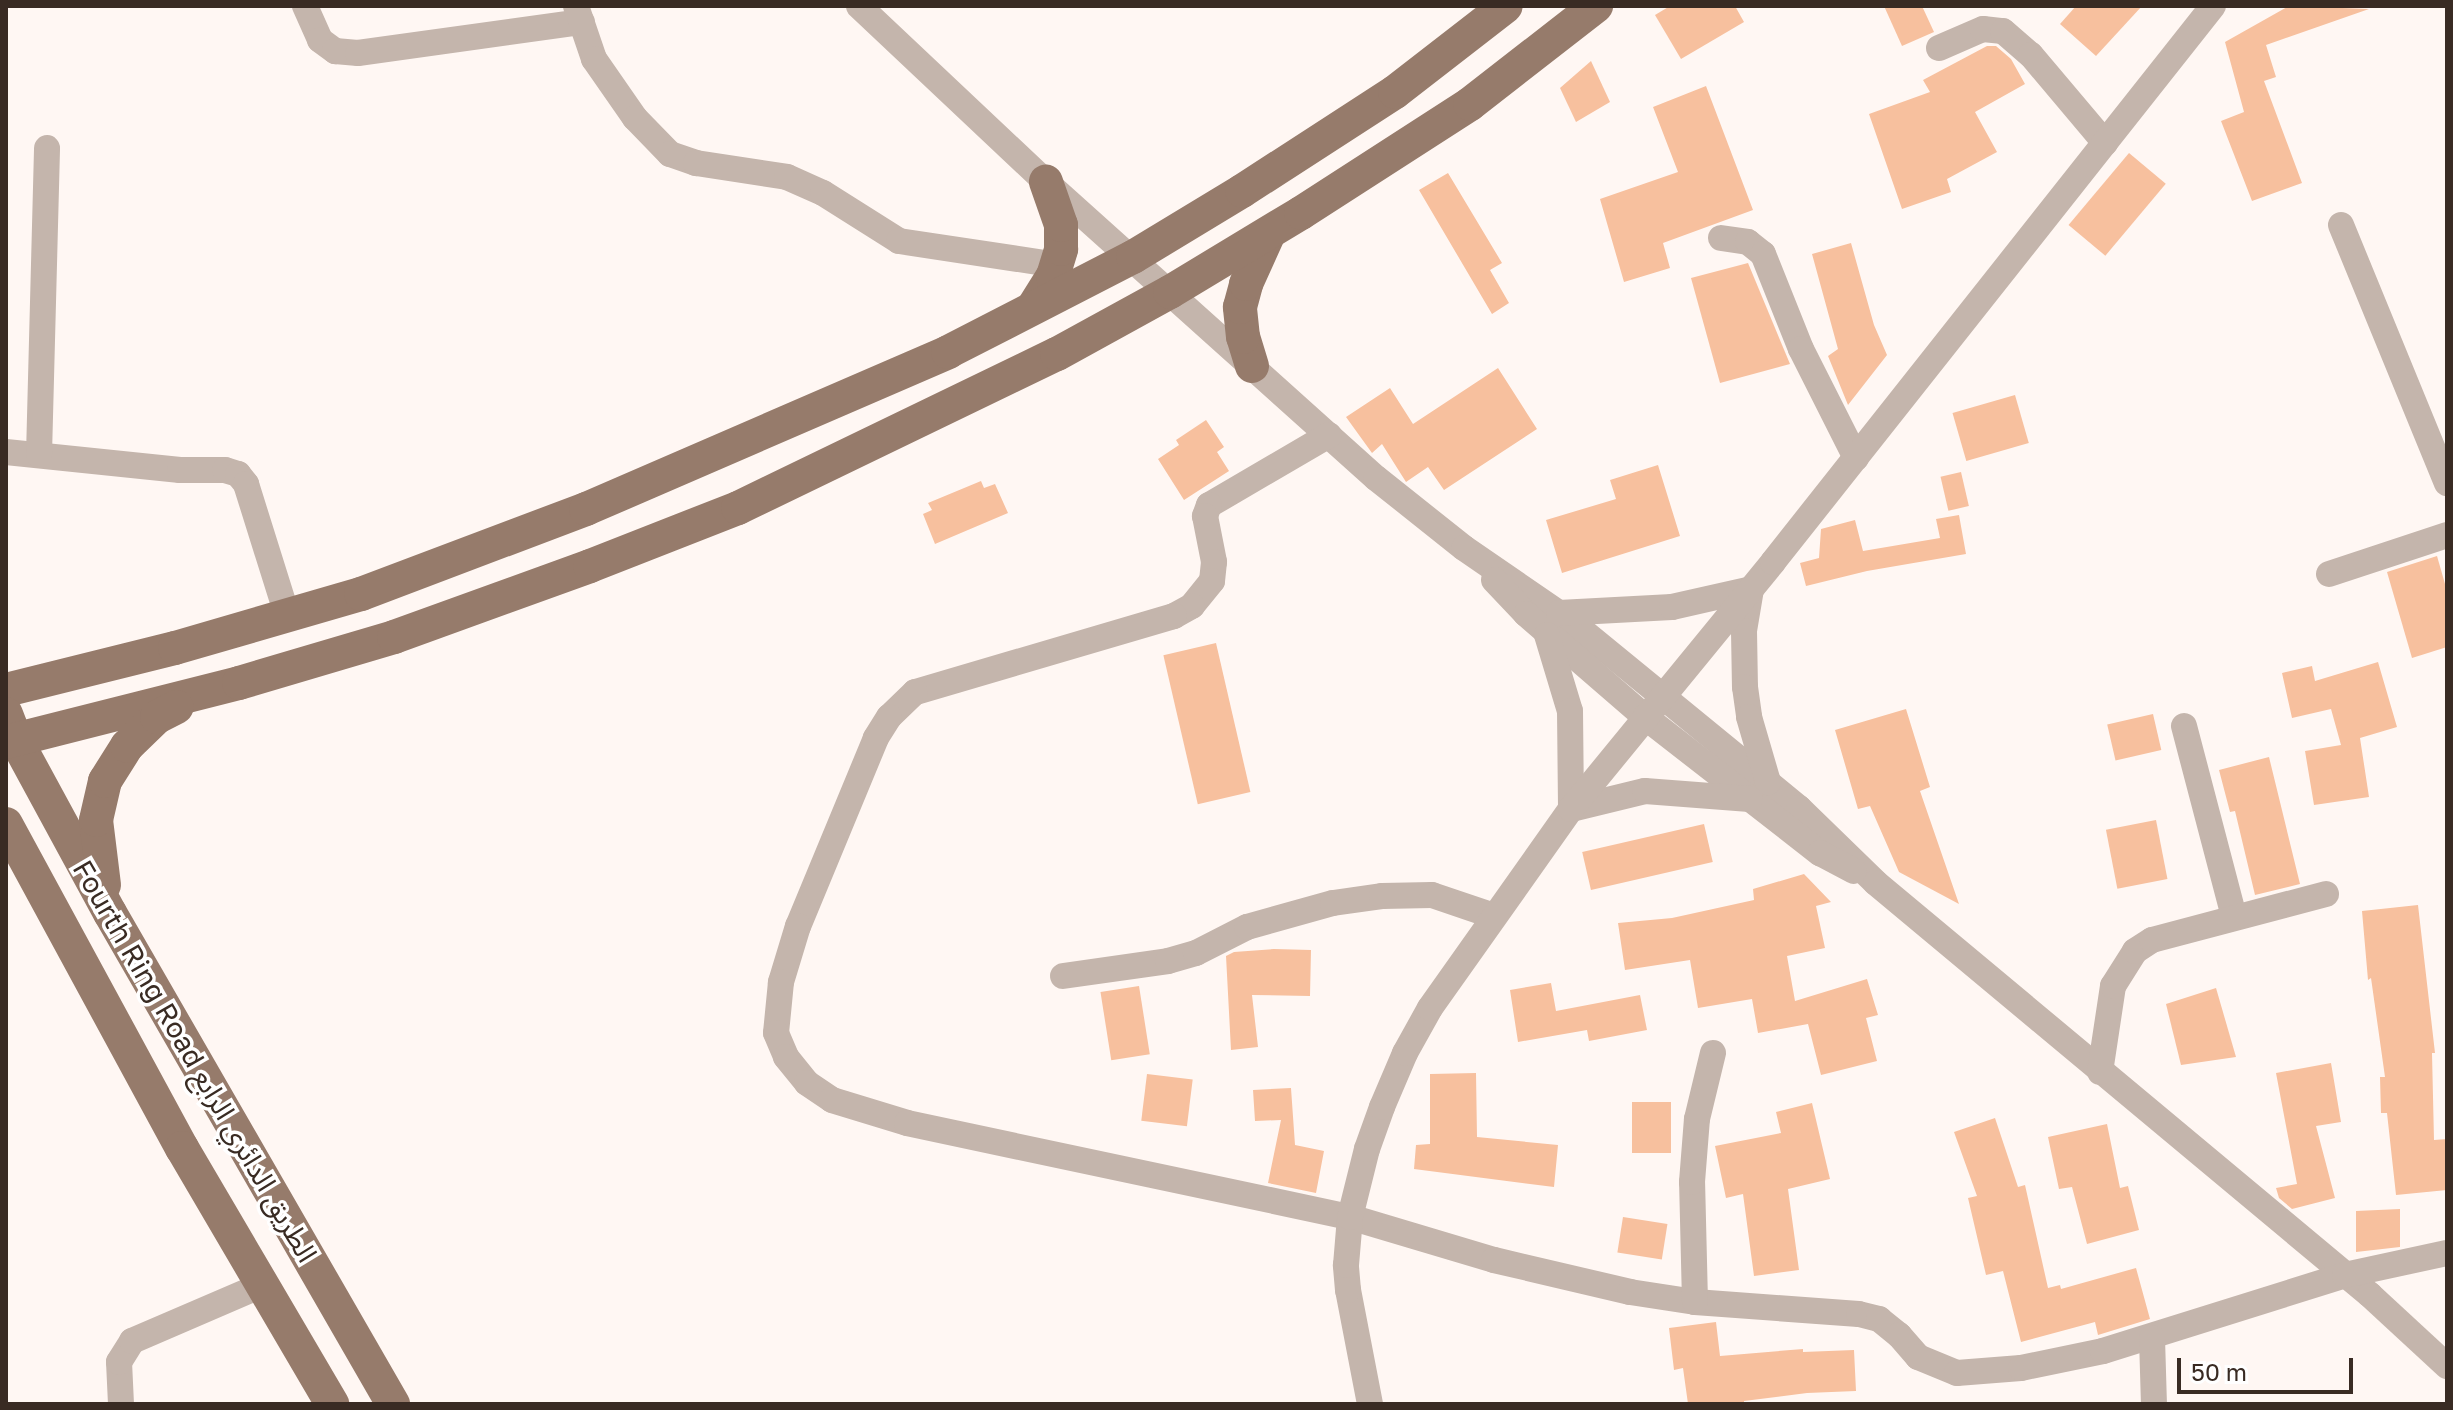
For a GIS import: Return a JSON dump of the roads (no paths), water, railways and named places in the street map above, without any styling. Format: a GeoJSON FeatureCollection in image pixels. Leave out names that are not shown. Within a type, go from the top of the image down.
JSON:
{"type":"FeatureCollection","features":[{"type":"Feature","properties":{"kind":"main road"},"geometry":{"type":"LineString","coordinates":[[6,690],[116,664],[361,594],[586,509],[948,352],[1133,257],[1395,92],[1506,6]]}},
{"type":"Feature","properties":{"kind":"main road"},"geometry":{"type":"LineString","coordinates":[[9,732],[239,683],[394,637],[738,508],[1057,354],[1170,292],[1269,233],[1470,104],[1596,6]]}},
{"type":"Feature","properties":{"kind":"main road"},"geometry":{"type":"LineString","coordinates":[[1034,306],[1058,265],[1061,225],[1046,182]]}},
{"type":"Feature","properties":{"kind":"main road"},"geometry":{"type":"LineString","coordinates":[[1252,366],[1243,337],[1240,307],[1246,284],[1269,233]]}},
{"type":"Feature","properties":{"kind":"main road"},"geometry":{"type":"LineString","coordinates":[[110,913],[98,861],[96,820],[105,781],[127,746],[157,717],[239,683]]}},
{"type":"Feature","properties":{"kind":"main road","name":"Fourth Ring Road الطريق الدائري الرابع"},"geometry":{"type":"LineString","coordinates":[[9,732],[393,1404]]}},
{"type":"Feature","properties":{"kind":"main road","name":"Fourth Ring Road الطريق الدائري الرابع"},"geometry":{"type":"LineString","coordinates":[[6,824],[49,909],[332,1404]]}},
{"type":"Feature","properties":{"kind":"main road"},"geometry":{"type":"LineString","coordinates":[[6,866],[49,909]]}},
{"type":"Feature","properties":{"kind":"street"},"geometry":{"type":"LineString","coordinates":[[305,6],[320,40],[335,51],[358,53],[579,14],[594,59],[612,87],[670,154],[696,163],[787,177],[823,193],[899,241],[1058,265]]}},
{"type":"Feature","properties":{"kind":"street"},"geometry":{"type":"LineString","coordinates":[[859,6],[1046,182],[1329,435],[1553,622],[1663,695],[1759,791]]}},
{"type":"Feature","properties":{"kind":"street"},"geometry":{"type":"LineString","coordinates":[[1370,1404],[1348,1290],[1346,1265],[1350,1217],[1367,1149],[1405,1053],[1430,1008],[1571,809],[1856,458],[2213,6]]}},
{"type":"Feature","properties":{"kind":"street"},"geometry":{"type":"LineString","coordinates":[[1939,48],[1983,29],[2003,31],[2031,55],[2105,143]]}},
{"type":"Feature","properties":{"kind":"street"},"geometry":{"type":"LineString","coordinates":[[39,455],[47,148]]}},
{"type":"Feature","properties":{"kind":"street"},"geometry":{"type":"LineString","coordinates":[[2341,225],[2447,483]]}},
{"type":"Feature","properties":{"kind":"street"},"geometry":{"type":"LineString","coordinates":[[1721,238],[1748,242],[1763,254],[1801,349],[1856,458]]}},
{"type":"Feature","properties":{"kind":"street"},"geometry":{"type":"LineString","coordinates":[[1329,435],[1209,505],[1205,516],[1214,562],[1212,581],[1205,595],[1192,606],[1174,616],[915,692],[902,702],[876,738],[798,926],[781,982],[776,1033],[793,1066],[807,1083],[832,1100],[907,1123],[1350,1217],[1494,1260],[1630,1292],[1695,1302],[1838,1312],[1879,1319],[1899,1335],[1918,1357],[1957,1373],[2021,1368],[2152,1338],[2345,1275],[2447,1253]]}},
{"type":"Feature","properties":{"kind":"street"},"geometry":{"type":"LineString","coordinates":[[6,452],[180,470],[225,470],[238,474],[246,484],[287,615]]}},
{"type":"Feature","properties":{"kind":"street"},"geometry":{"type":"LineString","coordinates":[[2329,574],[2447,535]]}},
{"type":"Feature","properties":{"kind":"street"},"geometry":{"type":"LineString","coordinates":[[1553,622],[1672,607],[1751,589]]}},
{"type":"Feature","properties":{"kind":"street"},"geometry":{"type":"LineString","coordinates":[[1751,589],[1744,631],[1745,687],[1759,791]]}},
{"type":"Feature","properties":{"kind":"street"},"geometry":{"type":"LineString","coordinates":[[1553,622],[1645,717],[1759,791],[1876,883],[2345,1275],[2447,1366]]}},
{"type":"Feature","properties":{"kind":"street"},"geometry":{"type":"LineString","coordinates":[[1553,622],[1570,711],[1571,809]]}},
{"type":"Feature","properties":{"kind":"street"},"geometry":{"type":"LineString","coordinates":[[2184,726],[2234,917]]}},
{"type":"Feature","properties":{"kind":"street"},"geometry":{"type":"LineString","coordinates":[[1571,809],[1645,791],[1759,791]]}},
{"type":"Feature","properties":{"kind":"street"},"geometry":{"type":"LineString","coordinates":[[2100,1072],[2113,986],[2135,951],[2152,940],[2326,894]]}},
{"type":"Feature","properties":{"kind":"street"},"geometry":{"type":"LineString","coordinates":[[1063,976],[1168,961],[1196,953],[1247,927],[1333,903],[1382,896],[1432,895],[1494,916]]}},
{"type":"Feature","properties":{"kind":"street"},"geometry":{"type":"LineString","coordinates":[[1695,1302],[1692,1182],[1697,1119],[1713,1053]]}},
{"type":"Feature","properties":{"kind":"street"},"geometry":{"type":"LineString","coordinates":[[121,1404],[119,1362],[126,1345],[262,1285]]}},
{"type":"Feature","properties":{"kind":"street"},"geometry":{"type":"LineString","coordinates":[[2152,1338],[2154,1404]]}}]}
